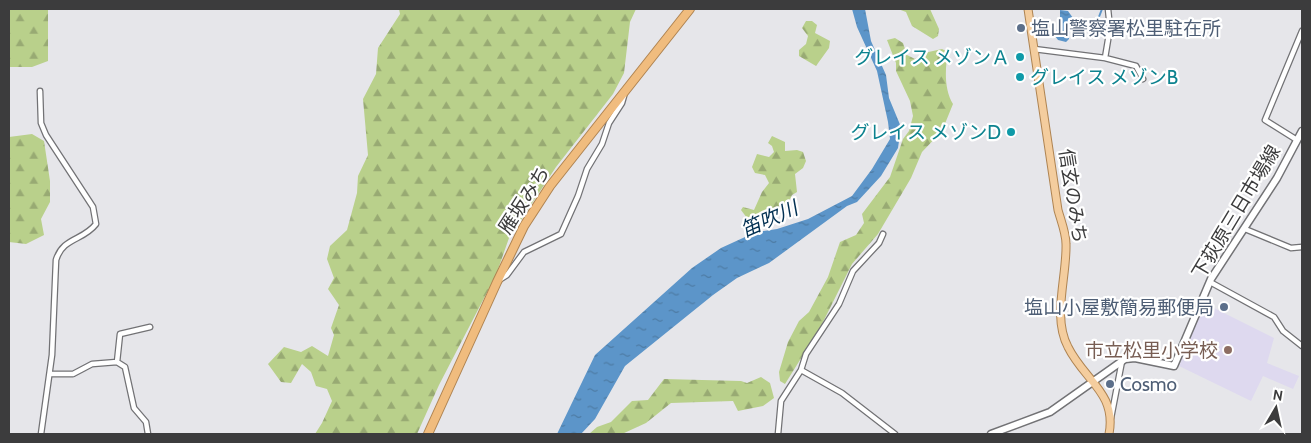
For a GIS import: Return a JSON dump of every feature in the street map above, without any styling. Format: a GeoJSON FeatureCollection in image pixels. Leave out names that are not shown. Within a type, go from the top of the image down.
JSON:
{"type":"FeatureCollection","features":[{"type":"Feature","properties":{"kind":"highway","name":"雁坂みち"},"geometry":{"type":"LineString","coordinates":[[428,434],[524,226],[550,186],[690,9]]}},
{"type":"Feature","properties":{"kind":"main road","name":"信玄のみち"},"geometry":{"type":"LineString","coordinates":[[1028,9],[1058,210],[1065,236],[1062,330],[1068,347],[1109,405],[1111,418],[1109,434]]}},
{"type":"Feature","properties":{"kind":"main road","name":"下荻原三日市場線"},"geometry":{"type":"LineString","coordinates":[[1122,361],[1134,358],[1174,366],[1210,282],[1245,229],[1301,135]]}},
{"type":"Feature","properties":{"kind":"main road"},"geometry":{"type":"LineString","coordinates":[[991,434],[1050,412],[1122,361]]}},
{"type":"Feature","properties":{"kind":"street"},"geometry":{"type":"LineString","coordinates":[[1105,58],[1110,28],[1108,9]]}},
{"type":"Feature","properties":{"kind":"street"},"geometry":{"type":"LineString","coordinates":[[1301,135],[1265,120],[1302,31]]}},
{"type":"Feature","properties":{"kind":"street"},"geometry":{"type":"LineString","coordinates":[[1034,49],[1105,58],[1136,66],[1143,79]]}},
{"type":"Feature","properties":{"kind":"street"},"geometry":{"type":"LineString","coordinates":[[40,91],[41,123],[46,135],[86,196],[96,216],[96,224],[90,231],[65,244],[58,251],[50,374],[41,434]]}},
{"type":"Feature","properties":{"kind":"street"},"geometry":{"type":"LineString","coordinates":[[497,282],[507,275],[524,252],[555,238],[564,229],[578,196],[584,174],[602,144],[609,124],[622,103],[624,92]]}},
{"type":"Feature","properties":{"kind":"street"},"geometry":{"type":"LineString","coordinates":[[1245,229],[1291,248],[1302,247]]}},
{"type":"Feature","properties":{"kind":"street"},"geometry":{"type":"LineString","coordinates":[[778,434],[781,401],[801,370],[806,354],[839,304],[853,271],[879,243],[883,234]]}},
{"type":"Feature","properties":{"kind":"street"},"geometry":{"type":"LineString","coordinates":[[1210,282],[1274,317],[1283,331],[1302,346]]}},
{"type":"Feature","properties":{"kind":"street"},"geometry":{"type":"LineString","coordinates":[[117,362],[120,334],[150,327]]}},
{"type":"Feature","properties":{"kind":"street"},"geometry":{"type":"LineString","coordinates":[[1111,418],[1122,361]]}},
{"type":"Feature","properties":{"kind":"street"},"geometry":{"type":"LineString","coordinates":[[50,374],[73,374],[92,364],[117,362],[125,367],[134,408],[146,422],[148,434]]}},
{"type":"Feature","properties":{"kind":"street"},"geometry":{"type":"LineString","coordinates":[[801,370],[842,393],[895,434]]}},
{"type":"Feature","properties":{"kind":"shaded area","name":"市立松里小学校"},"geometry":{"type":"Polygon","coordinates":[[[1204,303],[1274,338],[1267,363],[1299,376],[1293,389],[1263,376],[1251,401],[1179,366],[1204,303]]]}},
{"type":"Feature","properties":{"kind":"green space"},"geometry":{"type":"Polygon","coordinates":[[[9,9],[48,9],[48,61],[32,67],[10,67],[9,94],[9,9]]]}},
{"type":"Feature","properties":{"kind":"green space"},"geometry":{"type":"Polygon","coordinates":[[[399,9],[636,9],[630,22],[624,73],[613,94],[556,167],[509,238],[496,275],[439,385],[417,434],[315,434],[332,401],[327,389],[316,386],[311,372],[302,364],[291,383],[281,382],[268,364],[284,347],[301,352],[312,346],[328,356],[334,335],[331,328],[339,305],[328,289],[334,278],[327,259],[330,246],[347,230],[357,193],[358,176],[368,155],[363,99],[376,74],[378,48],[400,14],[399,9]]]}},
{"type":"Feature","properties":{"kind":"green space"},"geometry":{"type":"Polygon","coordinates":[[[898,9],[930,9],[939,29],[938,36],[933,39],[912,26],[906,12],[898,9]]]}},
{"type":"Feature","properties":{"kind":"green space"},"geometry":{"type":"Polygon","coordinates":[[[806,21],[812,21],[817,25],[815,33],[830,41],[829,48],[816,66],[799,56],[799,50],[806,44],[808,36],[802,28],[806,21]]]}},
{"type":"Feature","properties":{"kind":"green space"},"geometry":{"type":"Polygon","coordinates":[[[895,38],[903,43],[907,55],[915,59],[924,53],[942,49],[948,52],[946,79],[948,92],[953,104],[942,131],[922,152],[911,178],[878,234],[852,264],[820,328],[785,384],[780,381],[779,372],[788,342],[799,321],[809,312],[828,277],[840,242],[856,235],[864,223],[862,214],[890,177],[903,139],[909,131],[913,116],[910,101],[896,71],[896,63],[887,40],[895,38]]]}},
{"type":"Feature","properties":{"kind":"green space"},"geometry":{"type":"Polygon","coordinates":[[[32,134],[44,141],[50,181],[50,202],[41,219],[44,235],[26,244],[9,242],[9,137],[32,134]]]}},
{"type":"Feature","properties":{"kind":"green space"},"geometry":{"type":"Polygon","coordinates":[[[772,136],[785,142],[785,151],[797,150],[803,152],[806,161],[803,168],[795,174],[797,192],[792,195],[785,210],[747,218],[741,210],[743,207],[754,210],[762,192],[769,183],[765,175],[755,173],[752,167],[757,154],[769,157],[774,152],[772,146],[768,143],[772,136]]]}},
{"type":"Feature","properties":{"kind":"green space"},"geometry":{"type":"Polygon","coordinates":[[[761,377],[770,383],[774,398],[763,406],[738,411],[733,401],[671,403],[646,423],[622,434],[589,434],[597,427],[611,422],[632,401],[648,400],[664,379],[741,381],[747,383],[761,377]]]}},
{"type":"Feature","properties":{"kind":"water"},"geometry":{"type":"Polygon","coordinates":[[[852,9],[865,9],[871,41],[886,75],[889,98],[901,127],[898,148],[881,176],[857,202],[847,206],[769,263],[737,278],[625,366],[595,419],[581,434],[557,434],[595,355],[692,268],[721,248],[756,232],[777,229],[808,219],[852,196],[872,169],[890,139],[888,122],[877,71],[857,27],[852,9]]]}},
{"type":"Feature","properties":{"kind":"water"},"geometry":{"type":"Polygon","coordinates":[[[1060,10],[1068,11],[1073,18],[1070,23],[1069,39],[1066,42],[1058,40],[1055,36],[1060,18],[1060,10]]]}},
{"type":"Feature","properties":{"kind":"waterway"},"geometry":{"type":"LineString","coordinates":[[1097,22],[1102,9]]}},
{"type":"Feature","properties":{"kind":"waterway"},"geometry":{"type":"LineString","coordinates":[[1073,19],[1095,23]]}},
{"type":"Feature","properties":{"kind":"place","name":"塩山警察署松里駐在所"},"geometry":{"type":"Point","coordinates":[1021,28]}},
{"type":"Feature","properties":{"kind":"place","name":"グレイス メゾンＡ"},"geometry":{"type":"Point","coordinates":[1020,57]}},
{"type":"Feature","properties":{"kind":"place","name":"グレイス メゾンB"},"geometry":{"type":"Point","coordinates":[1020,77]}},
{"type":"Feature","properties":{"kind":"place","name":"グレイス メゾンD"},"geometry":{"type":"Point","coordinates":[1011,132]}},
{"type":"Feature","properties":{"kind":"place","name":"塩山小屋敷簡易郵便局"},"geometry":{"type":"Point","coordinates":[1224,307]}},
{"type":"Feature","properties":{"kind":"place","name":"市立松里小学校"},"geometry":{"type":"Point","coordinates":[1228,350]}},
{"type":"Feature","properties":{"kind":"place","name":"Cosmo"},"geometry":{"type":"Point","coordinates":[1110,384]}},
{"type":"Feature","properties":{"kind":"water label","name":"笛吹川"},"geometry":{"type":"Point","coordinates":[769,219]}}]}
